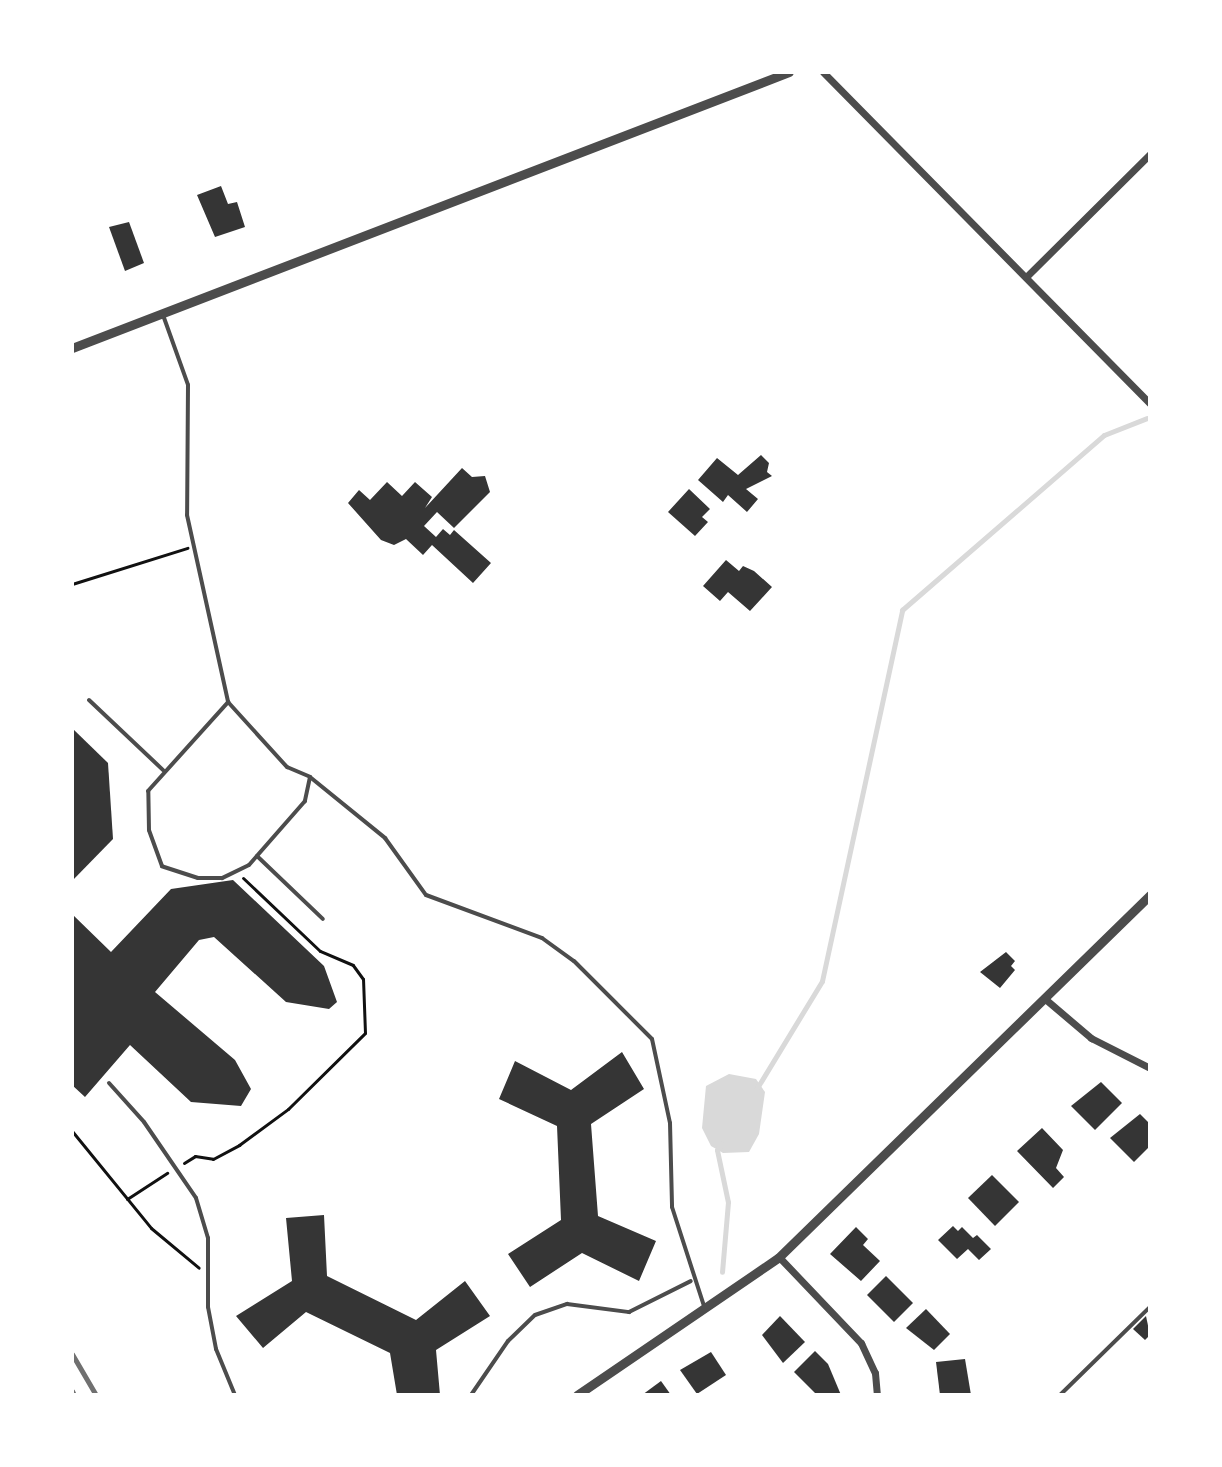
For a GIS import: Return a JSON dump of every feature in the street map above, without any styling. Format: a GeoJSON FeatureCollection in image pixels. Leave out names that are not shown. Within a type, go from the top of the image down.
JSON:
{"type":"FeatureCollection","features":[{"type":"Feature","properties":{"kind":"street"},"geometry":{"type":"LineString","coordinates":[[72,348],[789,72]]}},
{"type":"Feature","properties":{"kind":"street"},"geometry":{"type":"LineString","coordinates":[[823,72],[1150,404]]}},
{"type":"Feature","properties":{"kind":"street"},"geometry":{"type":"LineString","coordinates":[[1026,277],[1150,154]]}},
{"type":"Feature","properties":{"kind":"street"},"geometry":{"type":"LineString","coordinates":[[577,1395],[779,1257],[1150,895]]}},
{"type":"Feature","properties":{"kind":"street"},"geometry":{"type":"LineString","coordinates":[[1044,998],[1091,1038],[1150,1068]]}},
{"type":"Feature","properties":{"kind":"street"},"geometry":{"type":"LineString","coordinates":[[779,1257],[861,1343],[875,1373],[877,1395]]}},
{"type":"Feature","properties":{"kind":"lane"},"geometry":{"type":"LineString","coordinates":[[163,313],[188,385],[187,515],[228,702],[287,767],[310,777],[385,838],[426,895],[542,938],[574,961],[652,1039],[670,1123],[672,1207],[692,1281],[704,1306]]}},
{"type":"Feature","properties":{"kind":"lane"},"geometry":{"type":"LineString","coordinates":[[89,700],[163,770]]}},
{"type":"Feature","properties":{"kind":"lane"},"geometry":{"type":"LineString","coordinates":[[228,702],[149,784],[147,810],[162,866],[198,878],[222,878],[236,871],[257,856],[305,801],[310,777]]}},
{"type":"Feature","properties":{"kind":"lane"},"geometry":{"type":"LineString","coordinates":[[257,856],[323,919]]}},
{"type":"Feature","properties":{"kind":"lane"},"geometry":{"type":"LineString","coordinates":[[109,1083],[176,1167],[203,1218],[216,1349],[235,1395]]}},
{"type":"Feature","properties":{"kind":"lane"},"geometry":{"type":"LineString","coordinates":[[471,1395],[508,1341],[535,1315],[567,1304],[629,1312],[692,1281]]}},
{"type":"Feature","properties":{"kind":"lane"},"geometry":{"type":"LineString","coordinates":[[1060,1395],[1150,1307]]}},
{"type":"Feature","properties":{"kind":"path"},"geometry":{"type":"LineString","coordinates":[[72,584],[194,546]]}},
{"type":"Feature","properties":{"kind":"path"},"geometry":{"type":"LineString","coordinates":[[127,1199],[195,1156],[213,1159],[239,1145],[288,1109],[365,1033],[363,979],[353,965],[320,951],[236,871]]}},
{"type":"Feature","properties":{"kind":"path"},"geometry":{"type":"LineString","coordinates":[[72,1131],[151,1228],[208,1276]]}},
{"type":"Feature","properties":{"kind":"shaded area"},"geometry":{"type":"Polygon","coordinates":[[[729,1074],[756,1079],[765,1092],[759,1134],[749,1152],[723,1153],[711,1146],[702,1128],[706,1086],[729,1074]]]}},
{"type":"Feature","properties":{"kind":"building"},"geometry":{"type":"Polygon","coordinates":[[[221,186],[228,204],[237,202],[245,227],[215,237],[197,195],[221,186]]]}},
{"type":"Feature","properties":{"kind":"building"},"geometry":{"type":"Polygon","coordinates":[[[129,222],[144,263],[125,271],[109,227],[129,222]]]}},
{"type":"Feature","properties":{"kind":"building"},"geometry":{"type":"Polygon","coordinates":[[[761,455],[769,463],[767,472],[772,476],[746,489],[758,499],[747,512],[728,495],[723,502],[698,480],[717,458],[738,475],[761,455]]]}},
{"type":"Feature","properties":{"kind":"building"},"geometry":{"type":"Polygon","coordinates":[[[462,468],[472,477],[485,476],[490,492],[454,528],[437,512],[424,526],[436,537],[443,529],[450,535],[454,530],[491,563],[473,583],[432,545],[423,555],[406,539],[394,545],[381,540],[348,503],[359,490],[370,500],[387,482],[402,496],[415,482],[432,497],[425,508],[462,468]]]}},
{"type":"Feature","properties":{"kind":"building"},"geometry":{"type":"Polygon","coordinates":[[[689,489],[710,509],[702,517],[708,522],[695,536],[668,512],[689,489]]]}},
{"type":"Feature","properties":{"kind":"building"},"geometry":{"type":"Polygon","coordinates":[[[726,560],[739,571],[743,566],[754,571],[772,587],[750,611],[728,592],[720,601],[703,586],[726,560]]]}},
{"type":"Feature","properties":{"kind":"building"},"geometry":{"type":"Polygon","coordinates":[[[72,728],[108,763],[113,839],[72,881],[72,728]]]}},
{"type":"Feature","properties":{"kind":"building"},"geometry":{"type":"Polygon","coordinates":[[[233,880],[324,966],[337,1002],[329,1009],[286,1002],[214,937],[199,940],[155,992],[235,1060],[251,1089],[241,1106],[191,1102],[130,1045],[85,1097],[72,1085],[72,914],[111,952],[171,889],[233,880]]]}},
{"type":"Feature","properties":{"kind":"building"},"geometry":{"type":"Polygon","coordinates":[[[1006,952],[1015,961],[1011,966],[1015,970],[1000,988],[980,972],[1006,952]]]}},
{"type":"Feature","properties":{"kind":"building"},"geometry":{"type":"Polygon","coordinates":[[[622,1052],[644,1089],[591,1124],[598,1216],[656,1241],[639,1281],[582,1253],[530,1287],[508,1254],[561,1220],[557,1126],[499,1099],[515,1061],[571,1090],[622,1052]]]}},
{"type":"Feature","properties":{"kind":"building"},"geometry":{"type":"Polygon","coordinates":[[[1101,1082],[1122,1103],[1095,1130],[1071,1106],[1101,1082]]]}},
{"type":"Feature","properties":{"kind":"building"},"geometry":{"type":"Polygon","coordinates":[[[1140,1114],[1150,1124],[1150,1146],[1134,1162],[1110,1138],[1140,1114]]]}},
{"type":"Feature","properties":{"kind":"building"},"geometry":{"type":"Polygon","coordinates":[[[1042,1128],[1063,1150],[1056,1168],[1064,1177],[1053,1188],[1017,1151],[1042,1128]]]}},
{"type":"Feature","properties":{"kind":"building"},"geometry":{"type":"Polygon","coordinates":[[[992,1175],[1019,1202],[995,1226],[968,1198],[992,1175]]]}},
{"type":"Feature","properties":{"kind":"building"},"geometry":{"type":"Polygon","coordinates":[[[324,1215],[327,1276],[416,1320],[465,1281],[490,1316],[436,1350],[440,1395],[397,1395],[390,1353],[306,1312],[263,1348],[236,1316],[292,1281],[286,1218],[324,1215]]]}},
{"type":"Feature","properties":{"kind":"building"},"geometry":{"type":"Polygon","coordinates":[[[953,1226],[958,1231],[962,1227],[973,1238],[977,1235],[991,1249],[979,1260],[968,1249],[957,1259],[938,1240],[953,1226]]]}},
{"type":"Feature","properties":{"kind":"building"},"geometry":{"type":"Polygon","coordinates":[[[856,1227],[868,1239],[863,1245],[880,1261],[861,1281],[830,1254],[856,1227]]]}},
{"type":"Feature","properties":{"kind":"building"},"geometry":{"type":"Polygon","coordinates":[[[886,1276],[913,1303],[894,1322],[867,1295],[886,1276]]]}},
{"type":"Feature","properties":{"kind":"building"},"geometry":{"type":"Polygon","coordinates":[[[926,1309],[950,1334],[934,1350],[906,1328],[926,1309]]]}},
{"type":"Feature","properties":{"kind":"building"},"geometry":{"type":"Polygon","coordinates":[[[780,1316],[805,1342],[783,1363],[762,1335],[780,1316]]]}},
{"type":"Feature","properties":{"kind":"building"},"geometry":{"type":"Polygon","coordinates":[[[1146,1316],[1150,1335],[1145,1340],[1133,1329],[1146,1316]]]}},
{"type":"Feature","properties":{"kind":"building"},"geometry":{"type":"Polygon","coordinates":[[[815,1351],[828,1364],[841,1395],[817,1395],[794,1372],[815,1351]]]}},
{"type":"Feature","properties":{"kind":"building"},"geometry":{"type":"Polygon","coordinates":[[[711,1352],[726,1375],[697,1394],[680,1370],[711,1352]]]}},
{"type":"Feature","properties":{"kind":"building"},"geometry":{"type":"Polygon","coordinates":[[[965,1359],[971,1395],[940,1395],[936,1362],[965,1359]]]}},
{"type":"Feature","properties":{"kind":"building"},"geometry":{"type":"Polygon","coordinates":[[[661,1381],[671,1395],[642,1395],[661,1381]]]}},
{"type":"Feature","properties":{"kind":"waterway"},"geometry":{"type":"LineString","coordinates":[[757,1088],[822,981],[902,610],[1104,435],[1147,418]]}},
{"type":"Feature","properties":{"kind":"waterway"},"geometry":{"type":"LineString","coordinates":[[721,1144],[717,1150],[728,1202],[722,1272]]}},
{"type":"Feature","properties":{"kind":"railway"},"geometry":{"type":"LineString","coordinates":[[72,1354],[96,1395]]}},
{"type":"Feature","properties":{"kind":"railway"},"geometry":{"type":"LineString","coordinates":[[72,1391],[74,1395]]}}]}
